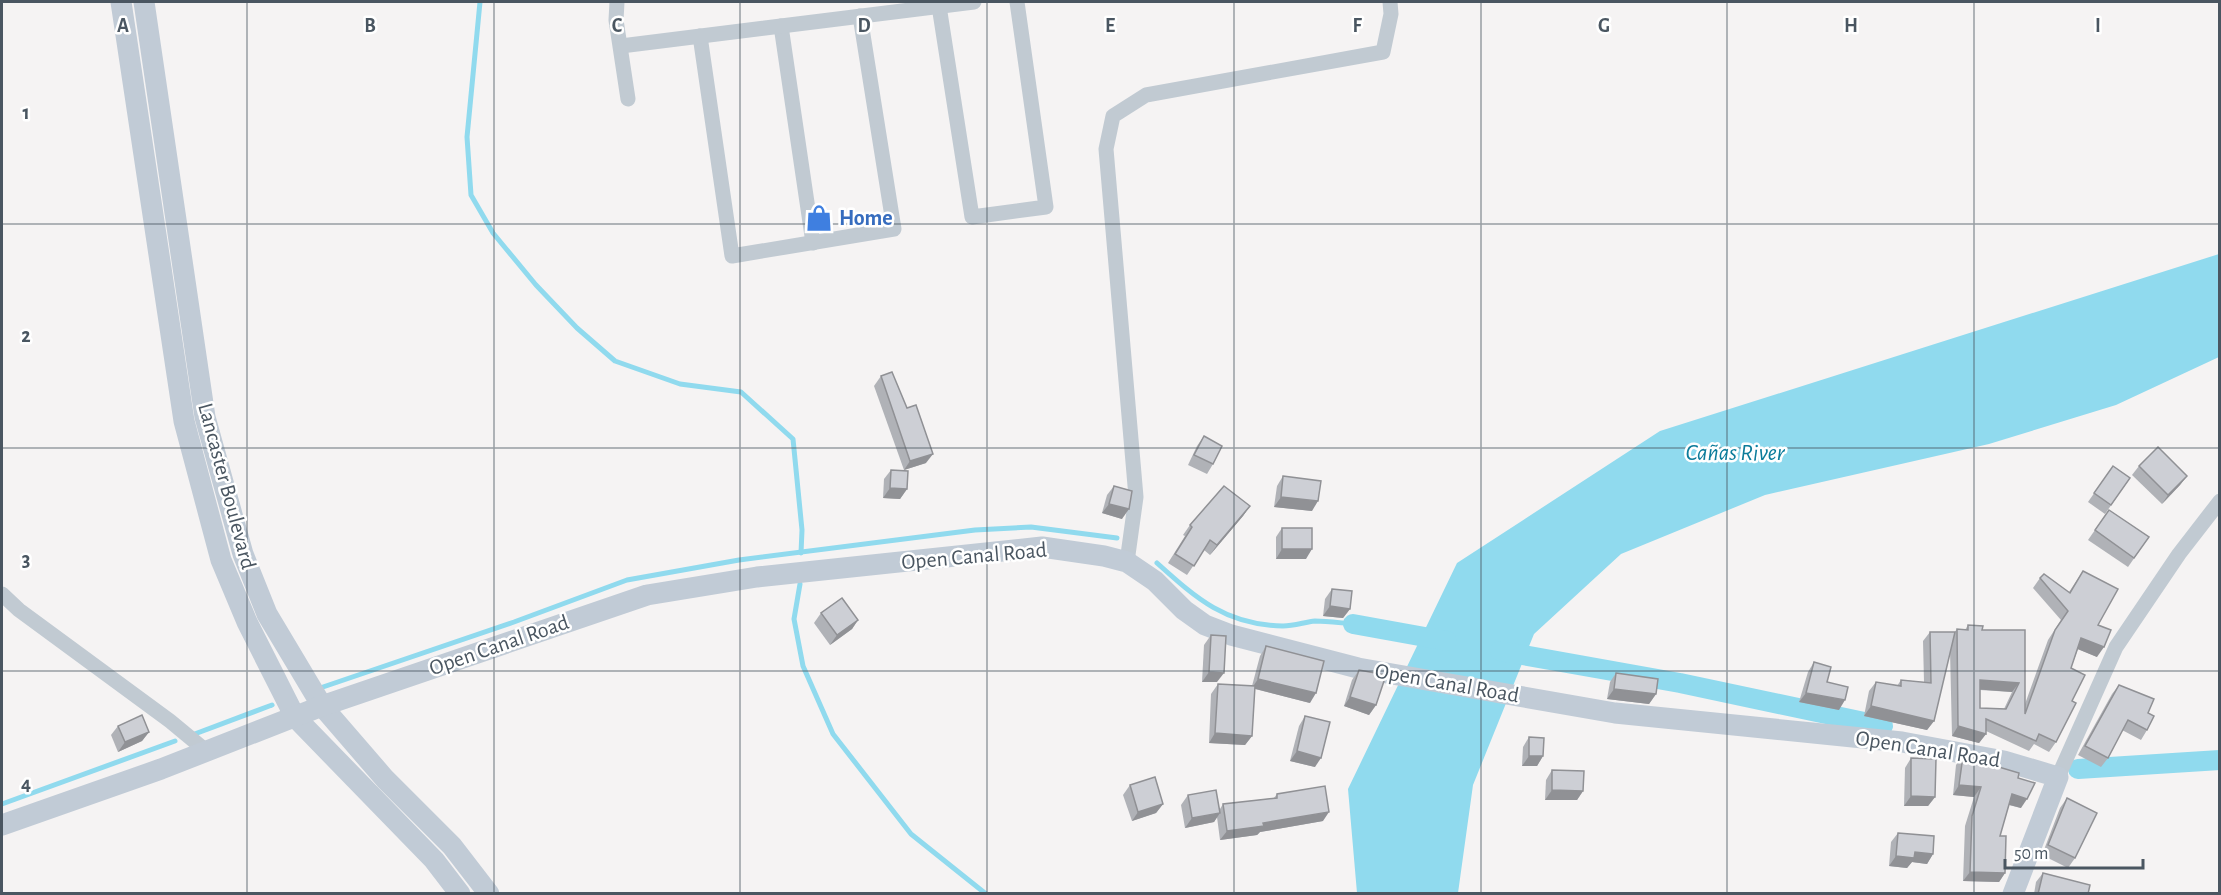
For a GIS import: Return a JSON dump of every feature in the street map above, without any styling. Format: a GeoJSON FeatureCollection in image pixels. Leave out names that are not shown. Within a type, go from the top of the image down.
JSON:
{"type":"FeatureCollection","features":[{"type":"Feature","properties":{"kind":"street","name":"Lancaster Boulevard"},"geometry":{"type":"LineString","coordinates":[[121,2],[183,422],[221,560],[247,622],[295,717],[434,860],[460,894]]}},
{"type":"Feature","properties":{"kind":"street","name":"Lancaster Boulevard"},"geometry":{"type":"LineString","coordinates":[[144,2],[205,417],[243,554],[267,614],[322,706],[385,779],[452,846],[489,894]]}},
{"type":"Feature","properties":{"kind":"street"},"geometry":{"type":"LineString","coordinates":[[617,2],[616,20],[628,99]]}},
{"type":"Feature","properties":{"kind":"street"},"geometry":{"type":"LineString","coordinates":[[621,46],[974,2]]}},
{"type":"Feature","properties":{"kind":"street"},"geometry":{"type":"LineString","coordinates":[[939,6],[972,217],[1046,207],[1017,2]]}},
{"type":"Feature","properties":{"kind":"street"},"geometry":{"type":"LineString","coordinates":[[1127,562],[1136,497],[1106,149],[1113,117],[1146,95],[1383,52],[1391,14],[1390,2]]}},
{"type":"Feature","properties":{"kind":"street"},"geometry":{"type":"LineString","coordinates":[[700,36],[732,256],[894,229],[860,16]]}},
{"type":"Feature","properties":{"kind":"street"},"geometry":{"type":"LineString","coordinates":[[781,26],[813,243]]}},
{"type":"Feature","properties":{"kind":"street"},"geometry":{"type":"LineString","coordinates":[[2013,894],[2058,777],[2116,647],[2179,554],[2220,501]]}},
{"type":"Feature","properties":{"kind":"street","name":"Open Canal Road"},"geometry":{"type":"LineString","coordinates":[[2,825],[161,769],[322,706],[587,614],[666,590],[757,577],[1042,547],[1104,555],[1127,562],[1155,581],[1184,610],[1205,624],[1231,635],[1358,668],[1661,719],[1902,742],[2004,761],[2058,777]]}},
{"type":"Feature","properties":{"kind":"street"},"geometry":{"type":"LineString","coordinates":[[2,594],[19,610],[170,721],[205,750]]}},
{"type":"Feature","properties":{"kind":"water","name":"Cañas River"},"geometry":{"type":"Polygon","coordinates":[[[2219,254],[2219,357],[2116,405],[1989,444],[1765,495],[1621,554],[1534,634],[1473,785],[1458,893],[1357,893],[1348,789],[1457,563],[1660,431],[2219,254]]]}},
{"type":"Feature","properties":{"kind":"building"},"geometry":{"type":"Polygon","coordinates":[[[892,372],[907,408],[916,405],[933,454],[910,461],[881,376],[892,372]]]}},
{"type":"Feature","properties":{"kind":"building"},"geometry":{"type":"Polygon","coordinates":[[[1204,436],[1222,446],[1213,464],[1194,455],[1204,436]]]}},
{"type":"Feature","properties":{"kind":"building"},"geometry":{"type":"Polygon","coordinates":[[[2158,447],[2187,476],[2168,495],[2139,466],[2158,447]]]}},
{"type":"Feature","properties":{"kind":"building"},"geometry":{"type":"Polygon","coordinates":[[[2113,466],[2130,478],[2111,505],[2094,493],[2113,466]]]}},
{"type":"Feature","properties":{"kind":"building"},"geometry":{"type":"Polygon","coordinates":[[[891,470],[908,471],[907,489],[890,488],[891,470]]]}},
{"type":"Feature","properties":{"kind":"building"},"geometry":{"type":"Polygon","coordinates":[[[1283,476],[1321,481],[1318,501],[1281,497],[1283,476]]]}},
{"type":"Feature","properties":{"kind":"building"},"geometry":{"type":"Polygon","coordinates":[[[1114,486],[1132,491],[1129,509],[1109,504],[1114,486]]]}},
{"type":"Feature","properties":{"kind":"building"},"geometry":{"type":"Polygon","coordinates":[[[1224,486],[1250,506],[1217,545],[1210,540],[1194,566],[1175,554],[1192,527],[1190,525],[1224,486]]]}},
{"type":"Feature","properties":{"kind":"building"},"geometry":{"type":"Polygon","coordinates":[[[2109,510],[2149,537],[2134,558],[2095,530],[2109,510]]]}},
{"type":"Feature","properties":{"kind":"building"},"geometry":{"type":"Polygon","coordinates":[[[1282,528],[1312,528],[1312,549],[1282,549],[1282,528]]]}},
{"type":"Feature","properties":{"kind":"building"},"geometry":{"type":"Polygon","coordinates":[[[2083,571],[2118,589],[2098,625],[2111,630],[2104,647],[2081,638],[2071,668],[2085,675],[2072,701],[2076,703],[2056,742],[2039,734],[2036,741],[1986,719],[1986,734],[1958,726],[1957,629],[1968,630],[1968,625],[1983,626],[1982,630],[2025,630],[2025,714],[2055,630],[2068,611],[2040,578],[2044,574],[2070,593],[2083,571]],[[1980,680],[1980,708],[2006,709],[2019,683],[1980,680]]]}},
{"type":"Feature","properties":{"kind":"building"},"geometry":{"type":"Polygon","coordinates":[[[1332,589],[1352,591],[1350,609],[1330,606],[1332,589]]]}},
{"type":"Feature","properties":{"kind":"building"},"geometry":{"type":"Polygon","coordinates":[[[842,598],[858,620],[837,635],[821,613],[842,598]]]}},
{"type":"Feature","properties":{"kind":"building"},"geometry":{"type":"Polygon","coordinates":[[[1930,632],[1955,632],[1934,721],[1871,706],[1876,682],[1901,686],[1901,680],[1931,683],[1930,632]]]}},
{"type":"Feature","properties":{"kind":"building"},"geometry":{"type":"Polygon","coordinates":[[[1211,635],[1226,636],[1224,673],[1209,672],[1211,635]]]}},
{"type":"Feature","properties":{"kind":"building"},"geometry":{"type":"Polygon","coordinates":[[[1266,646],[1324,661],[1316,693],[1258,679],[1266,646]]]}},
{"type":"Feature","properties":{"kind":"building"},"geometry":{"type":"Polygon","coordinates":[[[1814,662],[1831,667],[1827,682],[1848,687],[1845,700],[1806,693],[1814,662]]]}},
{"type":"Feature","properties":{"kind":"building"},"geometry":{"type":"Polygon","coordinates":[[[1359,670],[1386,675],[1376,705],[1350,697],[1359,670]]]}},
{"type":"Feature","properties":{"kind":"building"},"geometry":{"type":"Polygon","coordinates":[[[1616,673],[1658,679],[1656,694],[1614,689],[1616,673]]]}},
{"type":"Feature","properties":{"kind":"building"},"geometry":{"type":"Polygon","coordinates":[[[1218,684],[1255,686],[1252,736],[1215,733],[1218,684]]]}},
{"type":"Feature","properties":{"kind":"building"},"geometry":{"type":"Polygon","coordinates":[[[2119,685],[2154,699],[2148,713],[2154,716],[2147,730],[2128,720],[2108,758],[2085,746],[2119,685]]]}},
{"type":"Feature","properties":{"kind":"building"},"geometry":{"type":"Polygon","coordinates":[[[142,715],[149,732],[125,742],[118,726],[142,715]]]}},
{"type":"Feature","properties":{"kind":"building"},"geometry":{"type":"Polygon","coordinates":[[[1305,716],[1330,722],[1321,758],[1297,751],[1305,716]]]}},
{"type":"Feature","properties":{"kind":"building"},"geometry":{"type":"Polygon","coordinates":[[[1529,737],[1544,738],[1543,756],[1529,756],[1529,737]]]}},
{"type":"Feature","properties":{"kind":"building"},"geometry":{"type":"Polygon","coordinates":[[[1963,756],[1993,761],[1992,765],[2019,773],[2018,778],[2035,783],[2027,799],[2012,794],[2000,836],[2006,836],[2005,873],[1970,872],[1972,816],[1981,787],[1959,785],[1963,756]]]}},
{"type":"Feature","properties":{"kind":"building"},"geometry":{"type":"Polygon","coordinates":[[[1911,758],[1936,759],[1935,797],[1911,796],[1911,758]]]}},
{"type":"Feature","properties":{"kind":"building"},"geometry":{"type":"Polygon","coordinates":[[[1552,770],[1584,771],[1583,791],[1552,790],[1552,770]]]}},
{"type":"Feature","properties":{"kind":"building"},"geometry":{"type":"Polygon","coordinates":[[[1155,777],[1163,804],[1138,812],[1130,785],[1155,777]]]}},
{"type":"Feature","properties":{"kind":"building"},"geometry":{"type":"Polygon","coordinates":[[[1325,786],[1329,812],[1263,823],[1264,826],[1227,831],[1223,804],[1277,798],[1277,794],[1325,786]]]}},
{"type":"Feature","properties":{"kind":"building"},"geometry":{"type":"Polygon","coordinates":[[[1216,790],[1220,813],[1192,818],[1188,795],[1216,790]]]}},
{"type":"Feature","properties":{"kind":"building"},"geometry":{"type":"Polygon","coordinates":[[[2067,798],[2097,813],[2075,858],[2048,845],[2067,798]]]}},
{"type":"Feature","properties":{"kind":"building"},"geometry":{"type":"Polygon","coordinates":[[[1898,833],[1934,836],[1933,854],[1915,852],[1914,858],[1896,856],[1898,833]]]}},
{"type":"Feature","properties":{"kind":"building"},"geometry":{"type":"Polygon","coordinates":[[[2043,873],[2090,885],[2088,894],[2038,894],[2043,873]]]}},
{"type":"Feature","properties":{"kind":"waterway"},"geometry":{"type":"LineString","coordinates":[[480,2],[467,137],[471,195],[493,233],[536,285],[577,328],[615,361],[680,384],[741,392],[793,439],[802,530],[801,553]]}},
{"type":"Feature","properties":{"kind":"waterway"},"geometry":{"type":"LineString","coordinates":[[323,687],[514,622],[627,580],[739,560],[975,530],[1031,527],[1117,538]]}},
{"type":"Feature","properties":{"kind":"waterway"},"geometry":{"type":"LineString","coordinates":[[1157,563],[1214,608],[1245,621],[1283,626],[1315,621],[1353,624]]}},
{"type":"Feature","properties":{"kind":"waterway"},"geometry":{"type":"LineString","coordinates":[[800,584],[794,619],[803,666],[833,734],[911,834],[986,894]]}},
{"type":"Feature","properties":{"kind":"waterway"},"geometry":{"type":"LineString","coordinates":[[1353,624],[1447,641]]}},
{"type":"Feature","properties":{"kind":"waterway"},"geometry":{"type":"LineString","coordinates":[[1500,651],[1680,683],[1883,726]]}},
{"type":"Feature","properties":{"kind":"waterway"},"geometry":{"type":"LineString","coordinates":[[192,735],[272,705]]}},
{"type":"Feature","properties":{"kind":"waterway"},"geometry":{"type":"LineString","coordinates":[[2,804],[175,741]]}},
{"type":"Feature","properties":{"kind":"waterway"},"geometry":{"type":"LineString","coordinates":[[2078,769],[2220,760]]}},
{"type":"Feature","properties":{"kind":"place","name":"Home"},"geometry":{"type":"Point","coordinates":[819,218]}}]}
